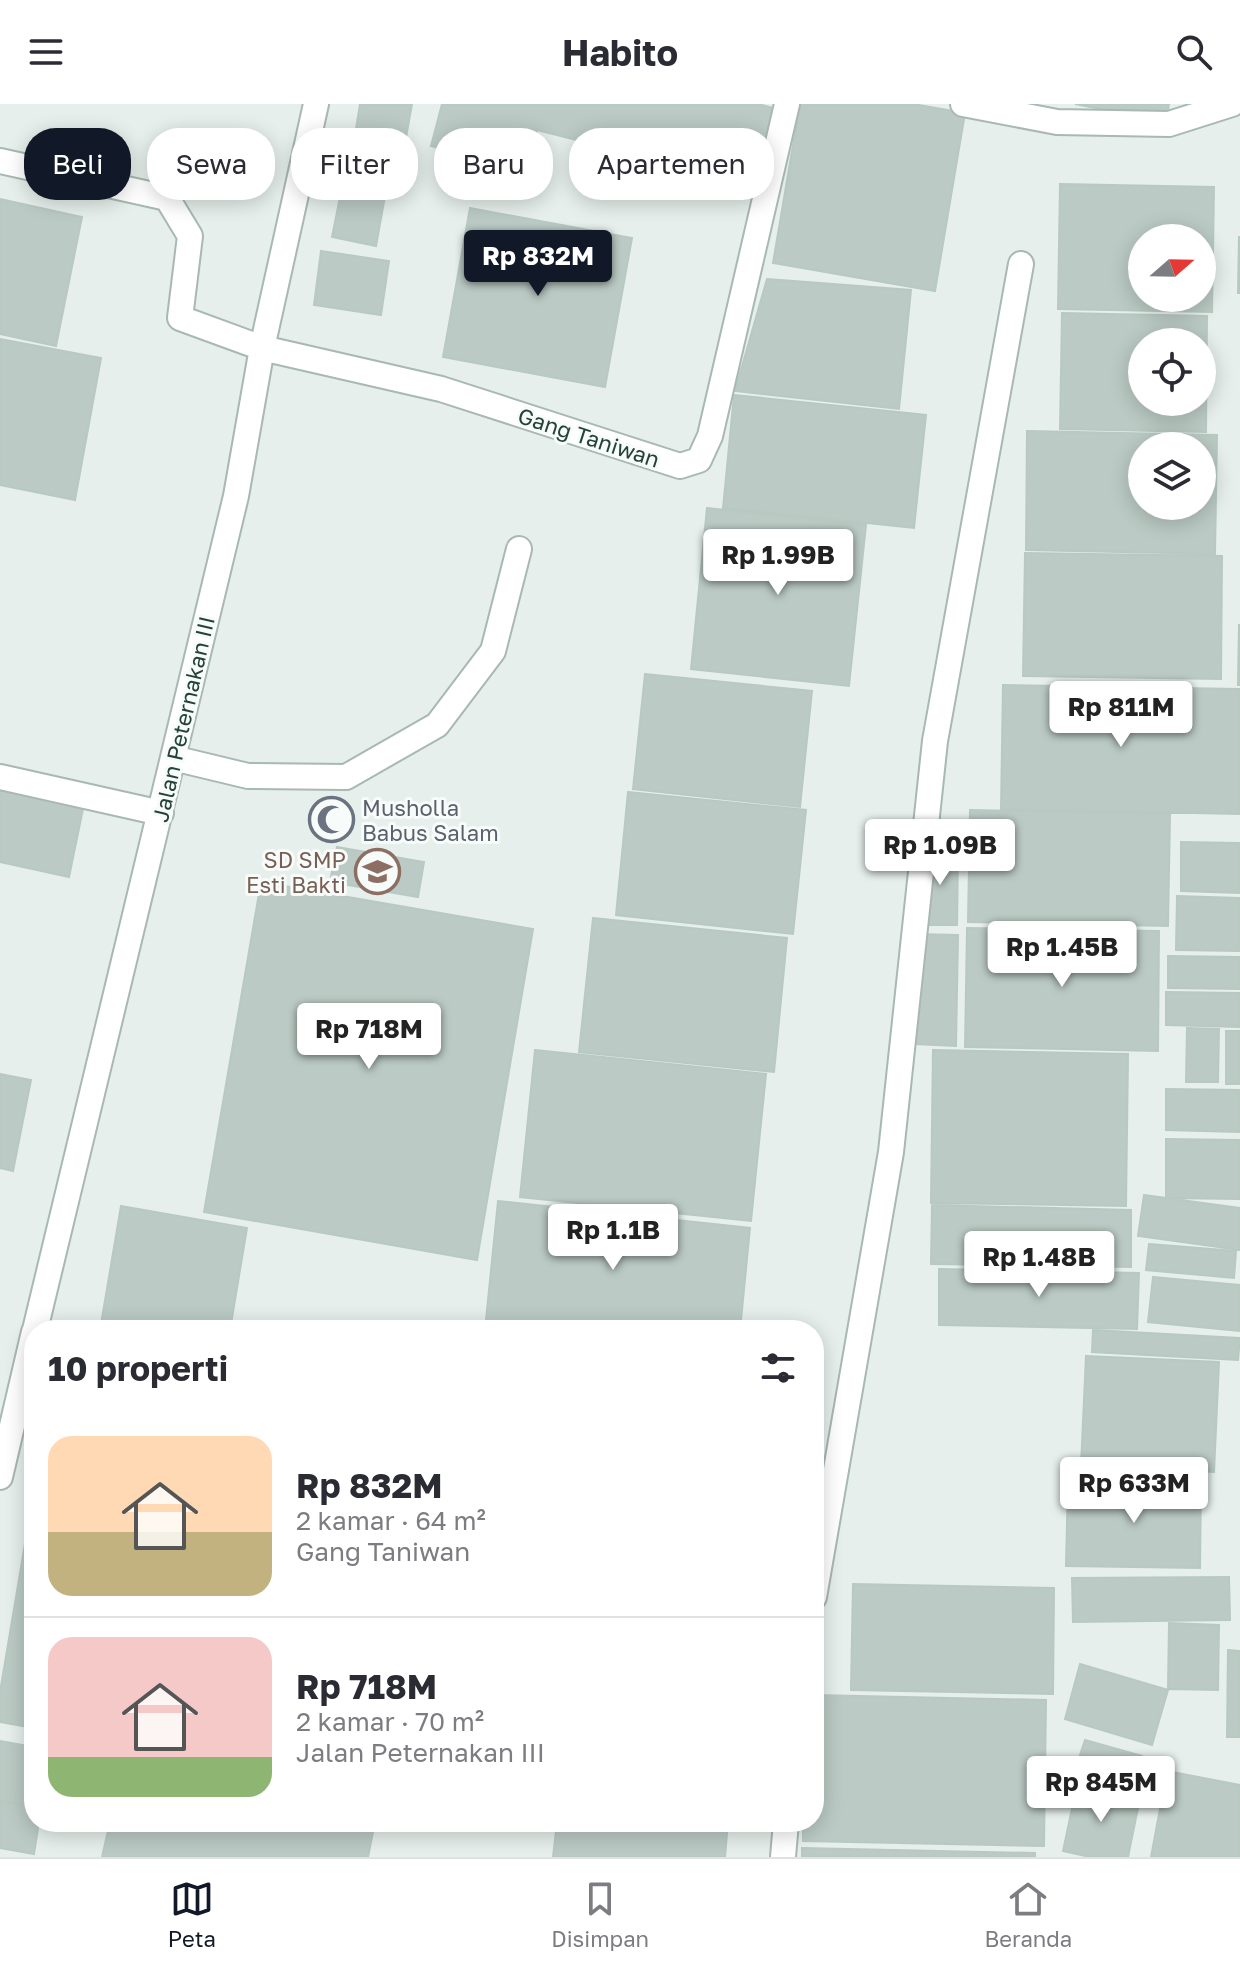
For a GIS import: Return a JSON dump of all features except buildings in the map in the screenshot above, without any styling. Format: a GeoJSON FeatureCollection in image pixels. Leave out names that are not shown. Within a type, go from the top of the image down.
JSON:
{"type":"FeatureCollection","features":[{"type":"Feature","properties":{"kind":"street","name":"Jalan Peternakan III"},"geometry":{"type":"LineString","coordinates":[[37,1320],[236,496],[262,348],[316,104]]}},
{"type":"Feature","properties":{"kind":"street","name":"Gang Taniwan"},"geometry":{"type":"LineString","coordinates":[[262,348],[441,389],[680,466],[699,460],[710,436],[787,104]]}},
{"type":"Feature","properties":{"kind":"street"},"geometry":{"type":"LineString","coordinates":[[963,104],[1057,122],[1169,124],[1232,104]]}},
{"type":"Feature","properties":{"kind":"street"},"geometry":{"type":"LineString","coordinates":[[0,161],[167,198],[190,236],[180,318],[262,348]]}},
{"type":"Feature","properties":{"kind":"street"},"geometry":{"type":"LineString","coordinates":[[824,1539],[891,1152],[935,741],[1021,264]]}},
{"type":"Feature","properties":{"kind":"street"},"geometry":{"type":"LineString","coordinates":[[173,758],[248,776],[346,777],[437,725],[493,651],[519,549]]}},
{"type":"Feature","properties":{"kind":"street"},"geometry":{"type":"LineString","coordinates":[[0,777],[161,813]]}},
{"type":"Feature","properties":{"kind":"street","name":"Jalan Peternakan III"},"geometry":{"type":"LineString","coordinates":[[0,1477],[24,1374]]}},
{"type":"Feature","properties":{"kind":"street"},"geometry":{"type":"LineString","coordinates":[[783,1857],[785,1832]]}},
{"type":"Feature","properties":{"kind":"place","name":"Musholla Babus Salam"},"geometry":{"type":"Point","coordinates":[331,820]}},
{"type":"Feature","properties":{"kind":"place","name":"SD SMP Esti Bakti"},"geometry":{"type":"Point","coordinates":[377,872]}}]}
